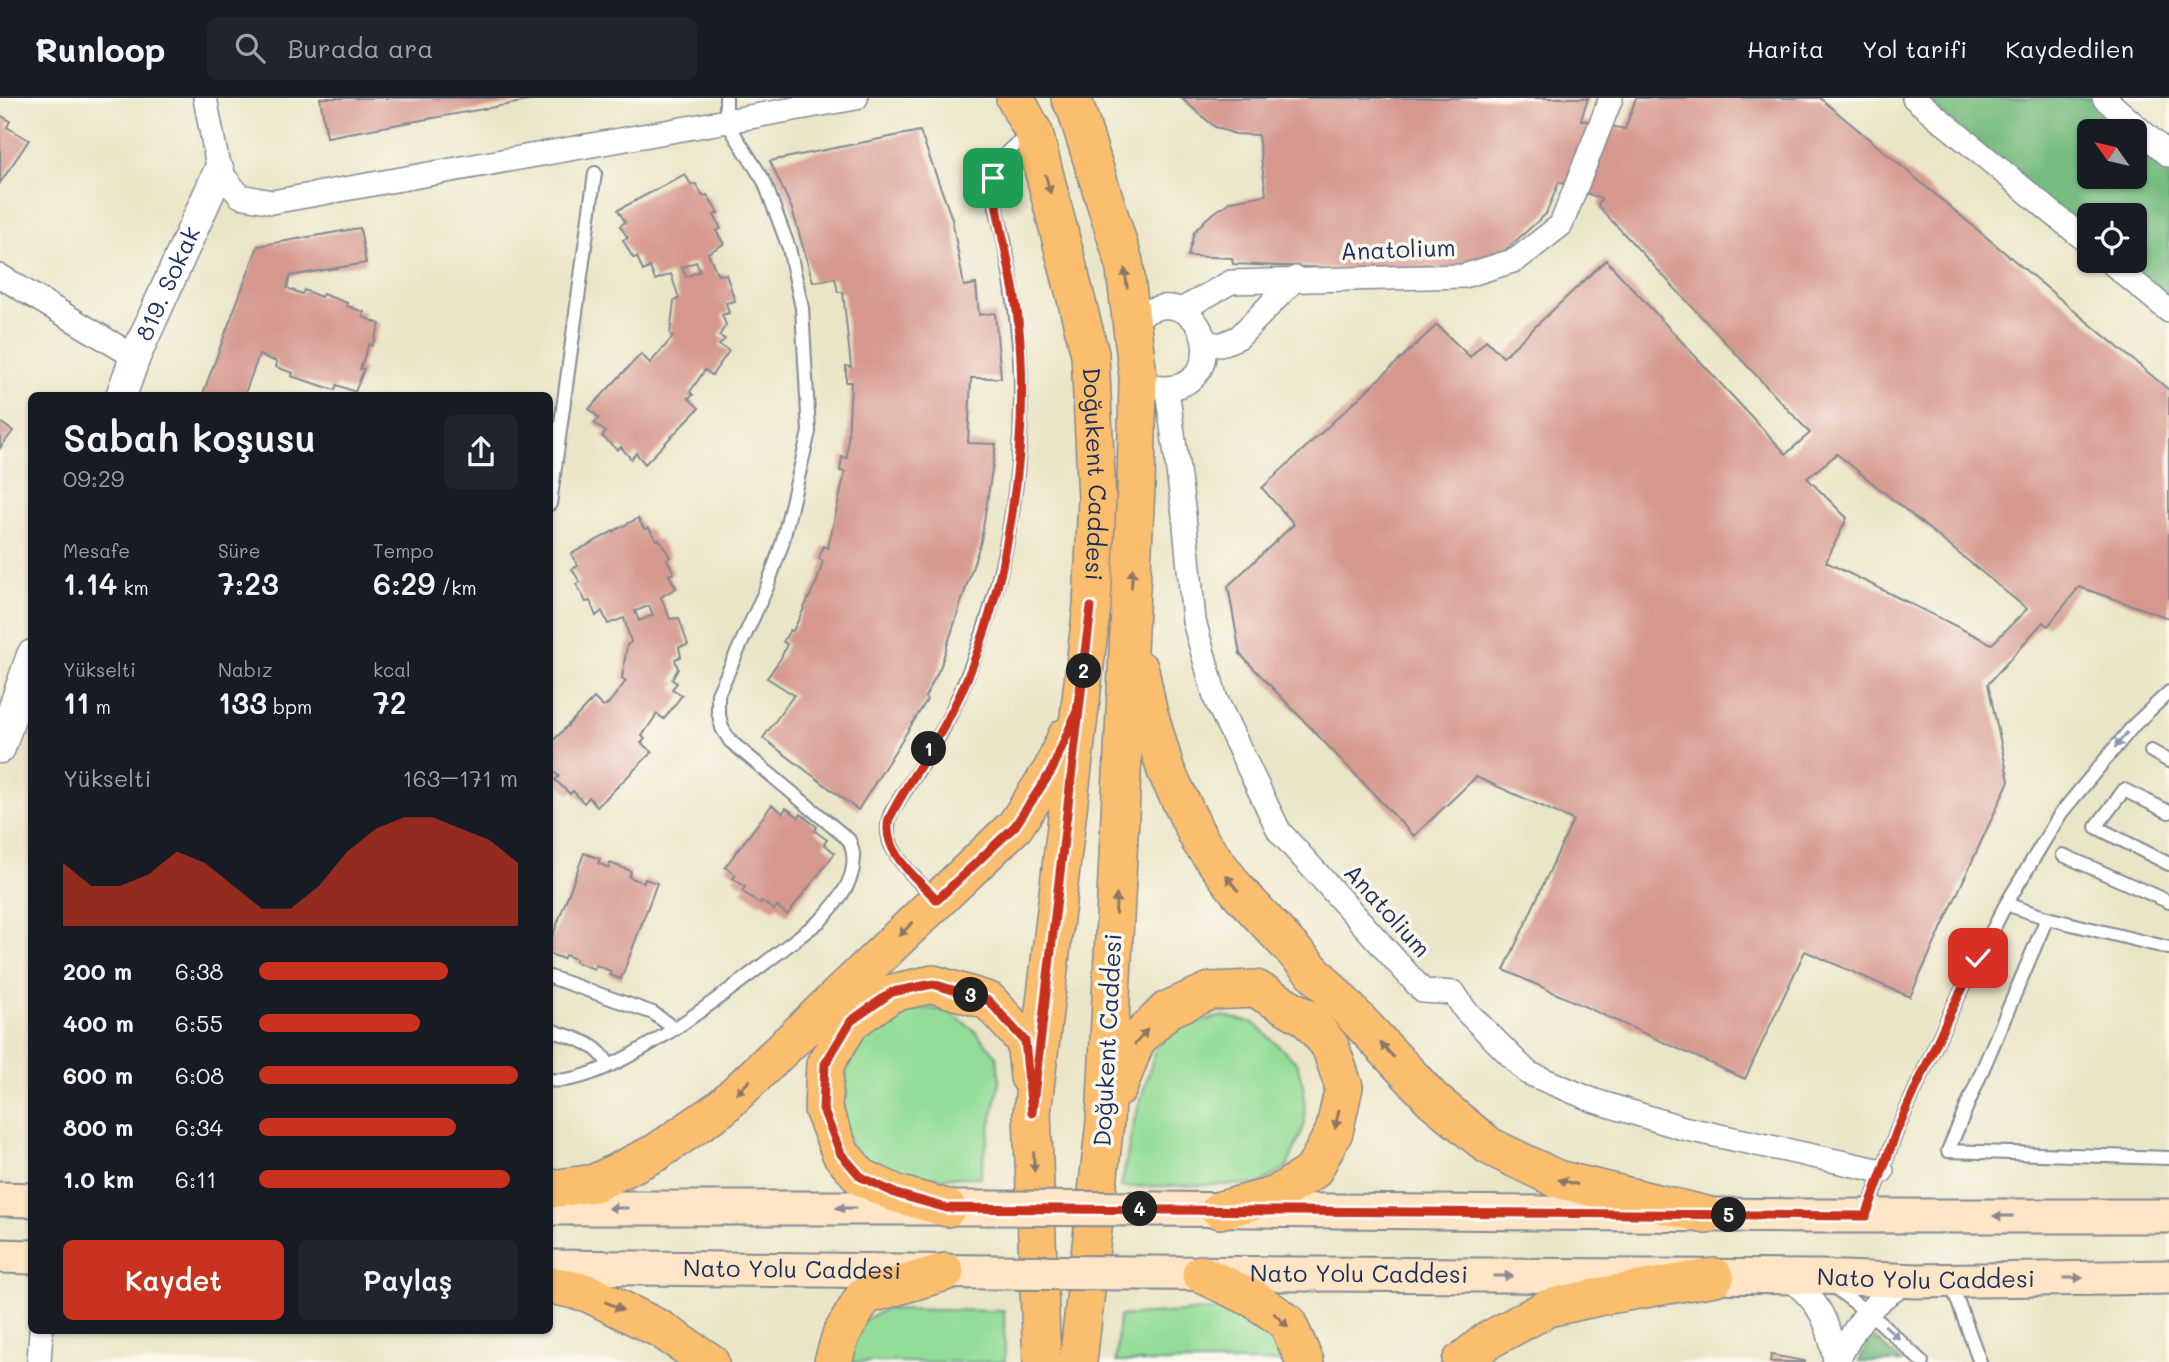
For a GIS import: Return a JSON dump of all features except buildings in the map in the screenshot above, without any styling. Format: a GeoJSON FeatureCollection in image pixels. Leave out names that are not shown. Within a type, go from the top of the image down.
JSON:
{"type":"FeatureCollection","features":[{"type":"Feature","properties":{"kind":"main road","name":"Doğukent Caddesi"},"geometry":{"type":"LineString","coordinates":[[1015,98],[1034,133],[1090,354],[1097,499],[1091,607],[1032,1113],[1042,1362]]}},
{"type":"Feature","properties":{"kind":"main road","name":"Doğukent Caddesi"},"geometry":{"type":"LineString","coordinates":[[1070,98],[1076,109],[1124,262],[1131,319],[1153,387],[1130,620],[1105,1122],[1078,1362]]}},
{"type":"Feature","properties":{"kind":"main road"},"geometry":{"type":"LineString","coordinates":[[553,1189],[595,1183],[657,1152],[721,1108],[1015,826],[1052,770],[1077,711],[1091,607]]}},
{"type":"Feature","properties":{"kind":"main road"},"geometry":{"type":"LineString","coordinates":[[1130,620],[1148,710],[1166,771],[1200,841],[1237,890],[1433,1100],[1489,1146],[1558,1179],[1706,1215]]}},
{"type":"Feature","properties":{"kind":"main road"},"geometry":{"type":"LineString","coordinates":[[947,1208],[897,1194],[861,1177],[841,1154],[823,1109],[825,1064],[851,1021],[892,992],[933,984],[989,1001],[1025,1041],[1032,1113]]}},
{"type":"Feature","properties":{"kind":"main road"},"geometry":{"type":"LineString","coordinates":[[1105,1122],[1136,1041],[1167,1010],[1210,992],[1256,989],[1307,1018],[1330,1046],[1344,1087],[1334,1132],[1313,1171],[1276,1195],[1220,1210]]}},
{"type":"Feature","properties":{"kind":"main road"},"geometry":{"type":"LineString","coordinates":[[0,1199],[28,1200]]}},
{"type":"Feature","properties":{"kind":"main road"},"geometry":{"type":"LineString","coordinates":[[553,1208],[988,1208],[1706,1215],[2169,1216]]}},
{"type":"Feature","properties":{"kind":"main road"},"geometry":{"type":"LineString","coordinates":[[0,1256],[28,1257]]}},
{"type":"Feature","properties":{"kind":"main road","name":"Nato Yolu Caddesi"},"geometry":{"type":"LineString","coordinates":[[553,1267],[1819,1277],[1910,1281],[2169,1277]]}},
{"type":"Feature","properties":{"kind":"main road"},"geometry":{"type":"LineString","coordinates":[[833,1362],[841,1335],[864,1296],[945,1272]]}},
{"type":"Feature","properties":{"kind":"main road"},"geometry":{"type":"LineString","coordinates":[[1201,1274],[1254,1299],[1287,1322],[1305,1362]]}},
{"type":"Feature","properties":{"kind":"main road"},"geometry":{"type":"LineString","coordinates":[[1461,1362],[1488,1341],[1548,1308],[1715,1277]]}},
{"type":"Feature","properties":{"kind":"main road"},"geometry":{"type":"LineString","coordinates":[[553,1286],[588,1293],[660,1329],[710,1362]]}},
{"type":"Feature","properties":{"kind":"street"},"geometry":{"type":"LineString","coordinates":[[205,98],[219,171],[240,196],[272,202],[856,98]]}},
{"type":"Feature","properties":{"kind":"street","name":"Anatolium"},"geometry":{"type":"LineString","coordinates":[[1131,319],[1161,307],[1181,310],[1231,282],[1296,278],[1464,276],[1517,260],[1562,225],[1611,98]]}},
{"type":"Feature","properties":{"kind":"street"},"geometry":{"type":"LineString","coordinates":[[1914,98],[2077,233]]}},
{"type":"Feature","properties":{"kind":"street"},"geometry":{"type":"LineString","coordinates":[[2105,98],[2169,155]]}},
{"type":"Feature","properties":{"kind":"street","name":"819. Sokak"},"geometry":{"type":"LineString","coordinates":[[122,392],[135,357],[219,171]]}},
{"type":"Feature","properties":{"kind":"street"},"geometry":{"type":"LineString","coordinates":[[2123,273],[2169,311]]}},
{"type":"Feature","properties":{"kind":"street"},"geometry":{"type":"LineString","coordinates":[[0,276],[135,357]]}},
{"type":"Feature","properties":{"kind":"street"},"geometry":{"type":"LineString","coordinates":[[1204,341],[1220,345],[1239,337],[1296,278]]}},
{"type":"Feature","properties":{"kind":"street"},"geometry":{"type":"LineString","coordinates":[[1153,387],[1191,380],[1205,359],[1204,341],[1198,325],[1181,310]]}},
{"type":"Feature","properties":{"kind":"street","name":"Anatolium"},"geometry":{"type":"LineString","coordinates":[[1153,387],[1184,515],[1194,621],[1216,700],[1279,831],[1423,991],[1454,993],[1465,1010],[1528,1073],[1595,1101],[1683,1128],[1882,1171]]}},
{"type":"Feature","properties":{"kind":"street"},"geometry":{"type":"LineString","coordinates":[[0,748],[28,667]]}},
{"type":"Feature","properties":{"kind":"street"},"geometry":{"type":"LineString","coordinates":[[1787,1277],[1818,1304],[1831,1332],[1836,1362]]}},
{"type":"Feature","properties":{"kind":"street"},"geometry":{"type":"LineString","coordinates":[[1836,1362],[1867,1311],[1891,1290],[1910,1281]]}},
{"type":"Feature","properties":{"kind":"street"},"geometry":{"type":"LineString","coordinates":[[39,1362],[41,1334]]}},
{"type":"Feature","properties":{"kind":"lane"},"geometry":{"type":"LineString","coordinates":[[553,1080],[572,1079],[610,1066],[676,1029],[821,920],[846,888],[854,869],[854,852],[849,840],[730,741],[722,729],[718,711],[718,694],[753,620],[782,544],[809,432],[802,308],[789,248],[764,181],[726,121],[726,98]]}},
{"type":"Feature","properties":{"kind":"lane"},"geometry":{"type":"LineString","coordinates":[[937,900],[893,851],[887,827],[892,811],[951,713],[979,643],[1000,571],[1016,482],[1021,391],[1018,319],[993,178],[1005,155],[1023,138],[1034,133]]}},
{"type":"Feature","properties":{"kind":"lane"},"geometry":{"type":"LineString","coordinates":[[553,482],[595,173]]}},
{"type":"Feature","properties":{"kind":"lane"},"geometry":{"type":"LineString","coordinates":[[1866,1216],[1897,1130],[1951,1011],[2006,904],[2061,813],[2134,725],[2169,692]]}},
{"type":"Feature","properties":{"kind":"lane"},"geometry":{"type":"LineString","coordinates":[[2151,751],[2169,761]]}},
{"type":"Feature","properties":{"kind":"lane"},"geometry":{"type":"LineString","coordinates":[[2169,812],[2124,790],[2096,827],[2169,864]]}},
{"type":"Feature","properties":{"kind":"lane"},"geometry":{"type":"LineString","coordinates":[[2063,855],[2169,902]]}},
{"type":"Feature","properties":{"kind":"lane"},"geometry":{"type":"LineString","coordinates":[[2006,904],[2047,918],[2169,948]]}},
{"type":"Feature","properties":{"kind":"lane"},"geometry":{"type":"LineString","coordinates":[[2047,918],[1948,1151],[2169,1158]]}},
{"type":"Feature","properties":{"kind":"lane"},"geometry":{"type":"LineString","coordinates":[[553,978],[653,1013],[676,1029]]}},
{"type":"Feature","properties":{"kind":"lane"},"geometry":{"type":"LineString","coordinates":[[553,1031],[590,1044],[602,1054],[610,1066]]}},
{"type":"Feature","properties":{"kind":"lane"},"geometry":{"type":"LineString","coordinates":[[1819,1277],[1867,1311],[1922,1362]]}},
{"type":"Feature","properties":{"kind":"lane"},"geometry":{"type":"LineString","coordinates":[[1949,1279],[1980,1362]]}},
{"type":"Feature","properties":{"kind":"green space"},"geometry":{"type":"Polygon","coordinates":[[[1914,98],[2104,98],[2128,119],[2077,119],[2077,189],[2147,189],[2147,136],[2169,155],[2169,311],[2123,273],[2147,273],[2147,203],[2077,203],[2077,234],[1914,98]]]}},
{"type":"Feature","properties":{"kind":"green space"},"geometry":{"type":"Polygon","coordinates":[[[923,1008],[947,1011],[973,1029],[996,1055],[1000,1080],[980,1177],[888,1178],[859,1155],[848,1136],[843,1114],[843,1084],[853,1052],[874,1029],[923,1008]]]}},
{"type":"Feature","properties":{"kind":"green space"},"geometry":{"type":"Polygon","coordinates":[[[1223,1016],[1254,1023],[1297,1063],[1304,1089],[1305,1124],[1287,1167],[1260,1184],[1121,1187],[1134,1121],[1157,1046],[1179,1027],[1223,1016]]]}},
{"type":"Feature","properties":{"kind":"green space"},"geometry":{"type":"Polygon","coordinates":[[[885,1309],[1004,1311],[1005,1362],[844,1362],[857,1325],[885,1309]]]}},
{"type":"Feature","properties":{"kind":"green space"},"geometry":{"type":"Polygon","coordinates":[[[1231,1309],[1268,1320],[1286,1362],[1116,1362],[1119,1316],[1231,1309]]]}},
{"type":"Feature","properties":{"kind":"green space"},"geometry":{"type":"Polygon","coordinates":[[[1875,1338],[1901,1362],[1859,1362],[1865,1347],[1875,1338]]]}},
{"type":"Feature","properties":{"kind":"route"},"geometry":{"type":"LineString","coordinates":[[993,178],[1018,319],[1020,437],[1009,526],[990,607],[966,679],[951,713],[889,819],[887,835],[893,851],[937,900],[1015,826],[1052,770],[1077,711],[1091,607],[1032,1113],[1025,1041],[989,1001],[933,984],[892,992],[851,1021],[825,1064],[823,1109],[841,1154],[861,1177],[897,1194],[947,1208],[1866,1216],[1897,1130],[1978,958]]}}]}
